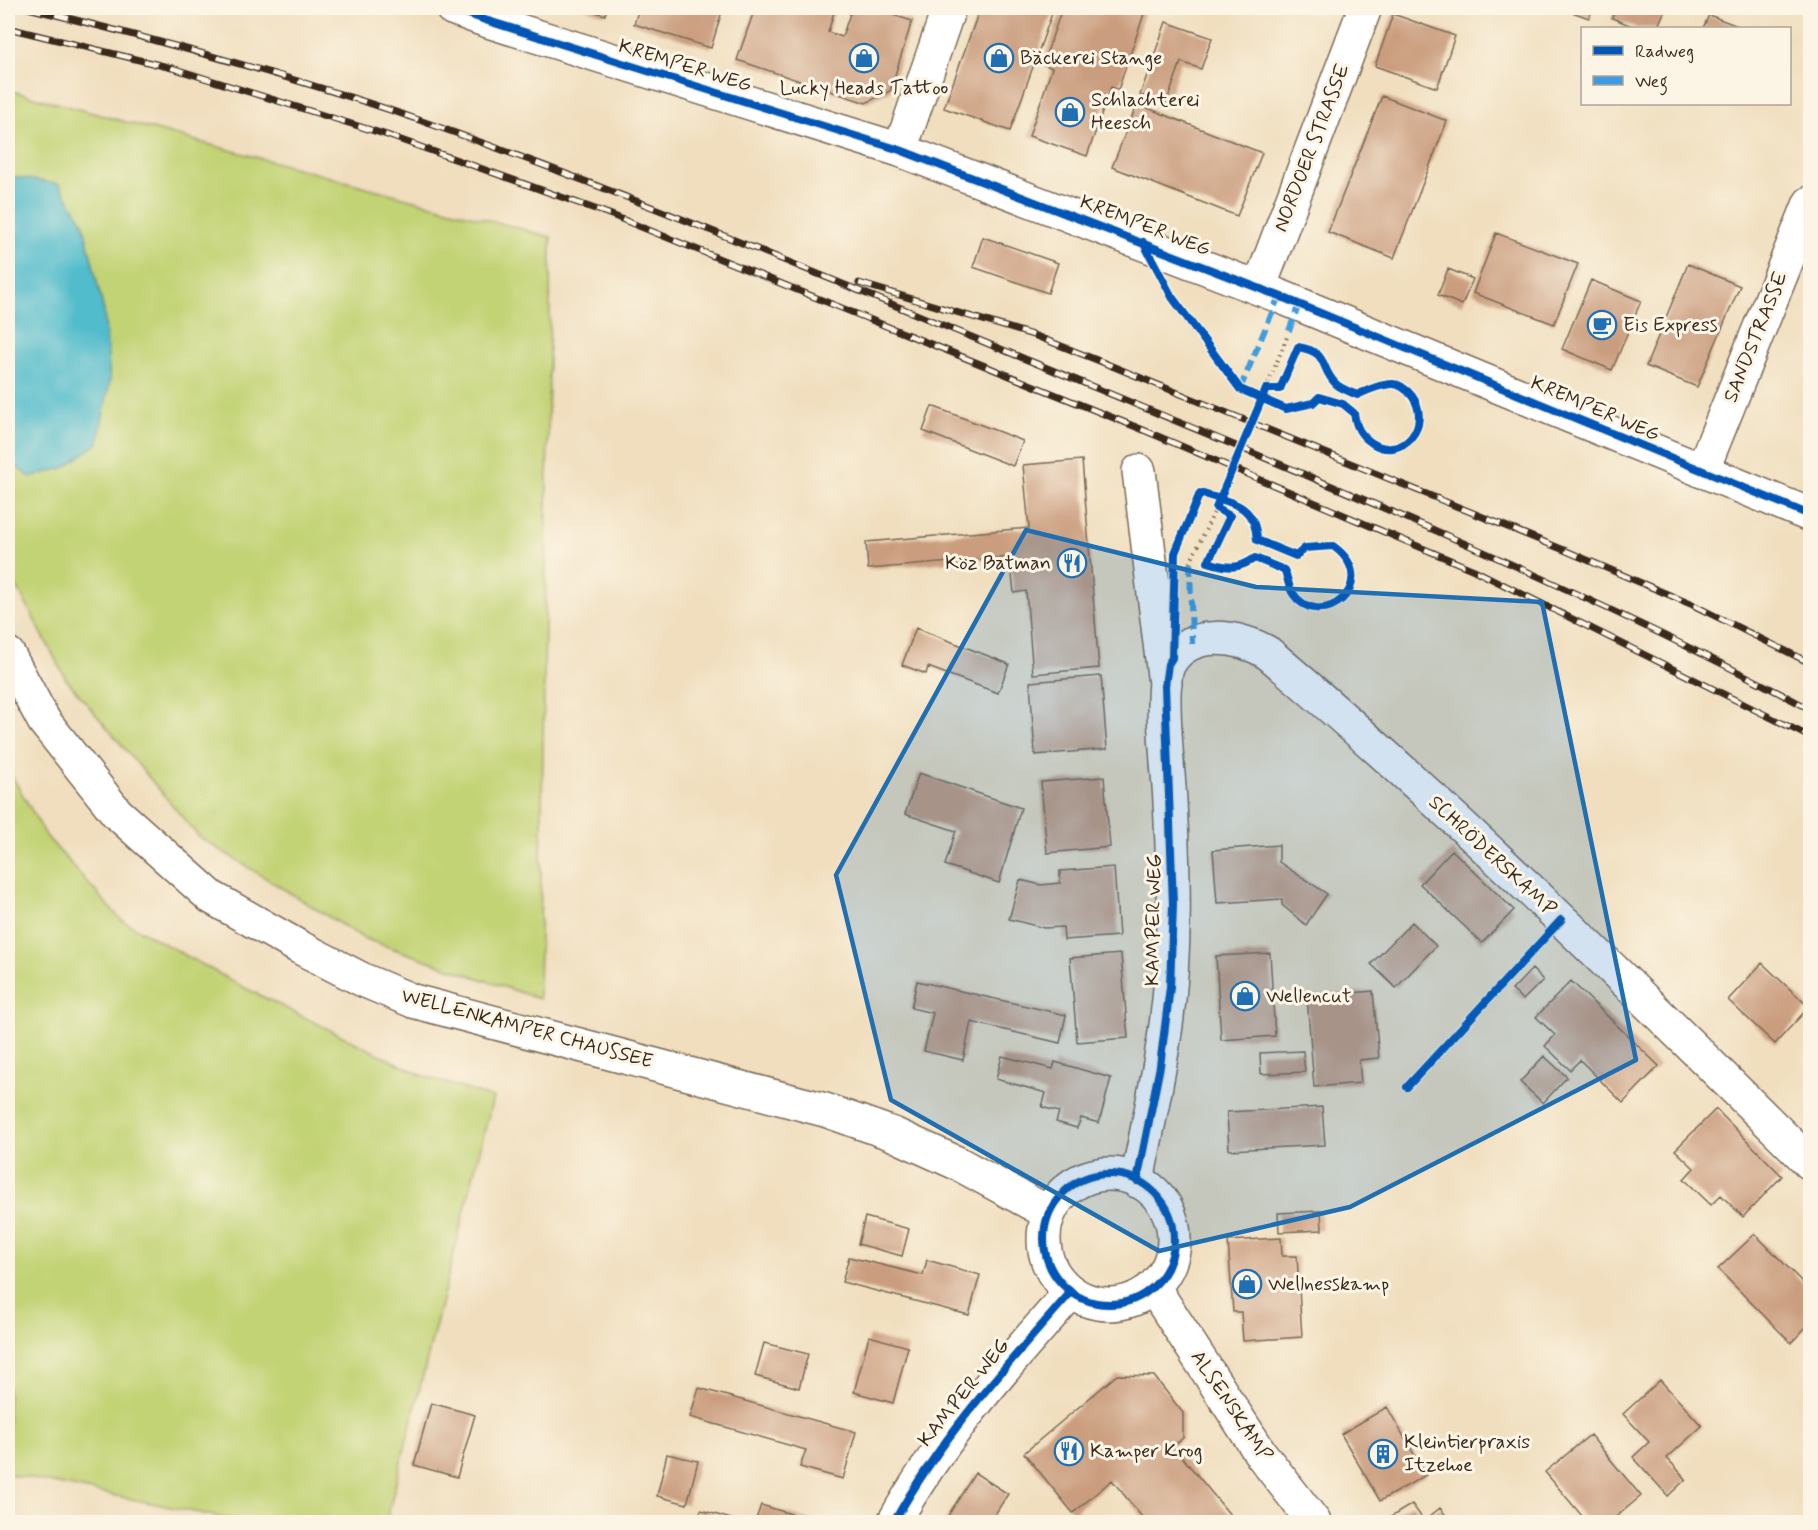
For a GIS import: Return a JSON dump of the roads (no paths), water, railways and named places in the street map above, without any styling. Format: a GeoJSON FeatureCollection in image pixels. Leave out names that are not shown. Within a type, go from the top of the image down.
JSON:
{"type":"FeatureCollection","features":[{"type":"Feature","properties":{"kind":"street","name":"KREMPER WEG"},"geometry":{"type":"LineString","coordinates":[[452,8],[900,150],[1259,288],[1810,515]]}},
{"type":"Feature","properties":{"kind":"street"},"geometry":{"type":"LineString","coordinates":[[900,150],[949,8]]}},
{"type":"Feature","properties":{"kind":"street","name":"NORDOER STRASSE"},"geometry":{"type":"LineString","coordinates":[[1259,288],[1365,8]]}},
{"type":"Feature","properties":{"kind":"street","name":"SANDSTRASSE"},"geometry":{"type":"LineString","coordinates":[[1701,471],[1810,203]]}},
{"type":"Feature","properties":{"kind":"street","name":"KAMPER WEG"},"geometry":{"type":"LineString","coordinates":[[1137,1181],[1162,1055],[1170,987],[1172,895],[1168,672],[1139,471]]}},
{"type":"Feature","properties":{"kind":"street","name":"SCHRÖDERSKAMP"},"geometry":{"type":"LineString","coordinates":[[1168,672],[1182,649],[1192,644],[1220,638],[1252,644],[1268,653],[1361,733],[1560,920],[1810,1163]]}},
{"type":"Feature","properties":{"kind":"street","name":"WELLENKAMPER CHAUSSEE"},"geometry":{"type":"LineString","coordinates":[[8,654],[44,721],[117,813],[211,897],[299,948],[363,980],[413,1001],[825,1110],[893,1134],[959,1164],[1049,1214]]}},
{"type":"Feature","properties":{"kind":"street"},"geometry":{"type":"LineString","coordinates":[[1106,1174],[1137,1181],[1159,1199],[1172,1226],[1173,1245],[1170,1260],[1153,1287],[1135,1299],[1113,1304],[1086,1300],[1071,1292],[1054,1275],[1047,1261],[1044,1242],[1049,1214],[1058,1199],[1087,1178],[1106,1174]]}},
{"type":"Feature","properties":{"kind":"street","name":"ALSENSKAMP"},"geometry":{"type":"LineString","coordinates":[[1153,1287],[1244,1428],[1314,1522]]}},
{"type":"Feature","properties":{"kind":"street","name":"KAMPER WEG"},"geometry":{"type":"LineString","coordinates":[[894,1522],[933,1457],[959,1422],[1071,1292]]}},
{"type":"Feature","properties":{"kind":"water"},"geometry":{"type":"Polygon","coordinates":[[[14,177],[59,184],[83,222],[104,311],[110,380],[98,443],[64,468],[30,477],[8,461],[8,185],[14,177]]]}},
{"type":"Feature","properties":{"kind":"railway"},"geometry":{"type":"LineString","coordinates":[[28,8],[215,57],[353,98],[477,141],[633,200],[1319,480],[1616,612],[1810,709]]}},
{"type":"Feature","properties":{"kind":"railway"},"geometry":{"type":"LineString","coordinates":[[8,28],[172,68],[387,135],[609,214],[1141,429],[1474,570],[1810,737]]}},
{"type":"Feature","properties":{"kind":"railway"},"geometry":{"type":"LineString","coordinates":[[859,283],[1036,336],[1102,362],[1564,550],[1693,605],[1810,663]]}},
{"type":"Feature","properties":{"kind":"place","name":"Lucky Heads Tattoo"},"geometry":{"type":"Point","coordinates":[864,58]}},
{"type":"Feature","properties":{"kind":"place","name":"Bäckerei Stange"},"geometry":{"type":"Point","coordinates":[999,58]}},
{"type":"Feature","properties":{"kind":"place","name":"Schlachterei Heesch"},"geometry":{"type":"Point","coordinates":[1070,112]}},
{"type":"Feature","properties":{"kind":"place","name":"Eis Express"},"geometry":{"type":"Point","coordinates":[1602,325]}},
{"type":"Feature","properties":{"kind":"place","name":"Köz Batman"},"geometry":{"type":"Point","coordinates":[1072,563]}},
{"type":"Feature","properties":{"kind":"place","name":"Wellencut"},"geometry":{"type":"Point","coordinates":[1245,996]}},
{"type":"Feature","properties":{"kind":"place","name":"Wellnesskamp"},"geometry":{"type":"Point","coordinates":[1247,1284]}},
{"type":"Feature","properties":{"kind":"place","name":"Kamper Krog"},"geometry":{"type":"Point","coordinates":[1069,1451]}},
{"type":"Feature","properties":{"kind":"place","name":"Kleintierpraxis Itzehoe"},"geometry":{"type":"Point","coordinates":[1383,1454]}}]}
